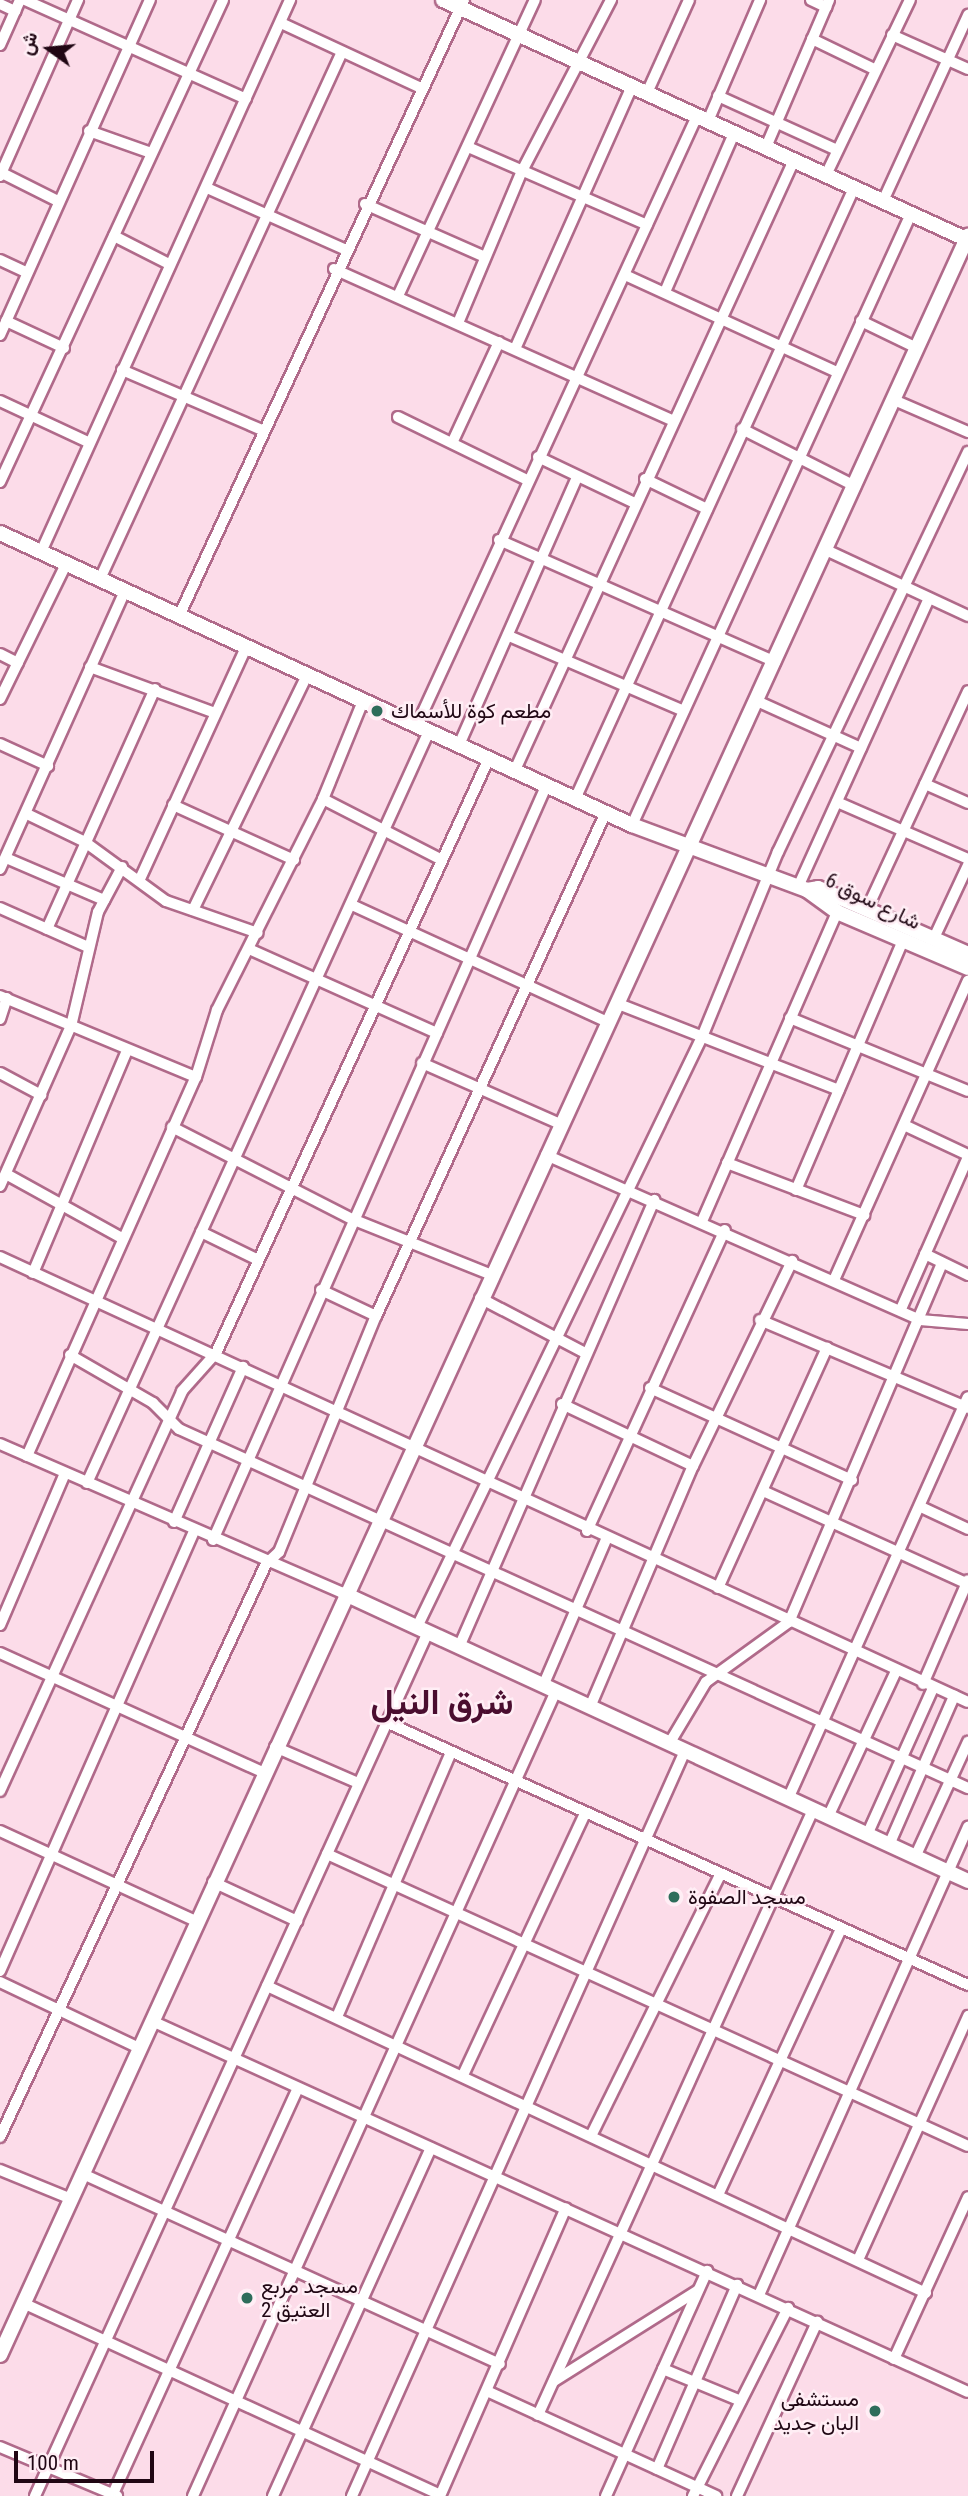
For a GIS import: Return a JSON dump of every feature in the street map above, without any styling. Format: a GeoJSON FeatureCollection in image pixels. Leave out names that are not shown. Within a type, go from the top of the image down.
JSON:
{"type":"FeatureCollection","features":[{"type":"Feature","properties":{"kind":"street"},"geometry":{"type":"LineString","coordinates":[[0,45],[15,11],[23,0],[69,18],[128,49],[246,99]]}},
{"type":"Feature","properties":{"kind":"street"},"geometry":{"type":"LineString","coordinates":[[56,200],[1,174],[78,0]]}},
{"type":"Feature","properties":{"kind":"street"},"geometry":{"type":"LineString","coordinates":[[0,335],[56,200],[150,0]]}},
{"type":"Feature","properties":{"kind":"street"},"geometry":{"type":"LineString","coordinates":[[0,482],[33,416],[223,0]]}},
{"type":"Feature","properties":{"kind":"street"},"geometry":{"type":"LineString","coordinates":[[41,552],[88,442],[169,264],[207,188],[290,0]]}},
{"type":"Feature","properties":{"kind":"street"},"geometry":{"type":"LineString","coordinates":[[1,2352],[410,1449],[607,1022],[691,849],[968,238],[519,35],[462,4],[443,0]]}},
{"type":"Feature","properties":{"kind":"street"},"geometry":{"type":"LineString","coordinates":[[398,296],[535,0]]}},
{"type":"Feature","properties":{"kind":"street"},"geometry":{"type":"LineString","coordinates":[[458,323],[483,256],[522,171],[581,63],[611,0]]}},
{"type":"Feature","properties":{"kind":"street"},"geometry":{"type":"LineString","coordinates":[[647,93],[689,0]]}},
{"type":"Feature","properties":{"kind":"street"},"geometry":{"type":"LineString","coordinates":[[87,1483],[128,1388],[384,832],[499,540],[578,378],[647,225],[702,118],[718,96],[760,0]]}},
{"type":"Feature","properties":{"kind":"street"},"geometry":{"type":"LineString","coordinates":[[766,147],[827,3],[811,0]]}},
{"type":"Feature","properties":{"kind":"street"},"geometry":{"type":"LineString","coordinates":[[826,175],[874,69],[910,0]]}},
{"type":"Feature","properties":{"kind":"street"},"geometry":{"type":"LineString","coordinates":[[0,4],[15,11]]}},
{"type":"Feature","properties":{"kind":"street"},"geometry":{"type":"LineString","coordinates":[[178,616],[334,269],[419,87],[462,4]]}},
{"type":"Feature","properties":{"kind":"street"},"geometry":{"type":"LineString","coordinates":[[883,201],[968,15]]}},
{"type":"Feature","properties":{"kind":"street"},"geometry":{"type":"LineString","coordinates":[[281,23],[419,87]]}},
{"type":"Feature","properties":{"kind":"street"},"geometry":{"type":"LineString","coordinates":[[892,35],[968,69]]}},
{"type":"Feature","properties":{"kind":"street"},"geometry":{"type":"LineString","coordinates":[[812,39],[874,69]]}},
{"type":"Feature","properties":{"kind":"street"},"geometry":{"type":"LineString","coordinates":[[100,579],[265,213],[342,52]]}},
{"type":"Feature","properties":{"kind":"street"},"geometry":{"type":"LineString","coordinates":[[515,349],[632,86]]}},
{"type":"Feature","properties":{"kind":"street"},"geometry":{"type":"LineString","coordinates":[[718,96],[837,150]]}},
{"type":"Feature","properties":{"kind":"street"},"geometry":{"type":"LineString","coordinates":[[89,131],[151,153]]}},
{"type":"Feature","properties":{"kind":"street"},"geometry":{"type":"LineString","coordinates":[[665,292],[734,133]]}},
{"type":"Feature","properties":{"kind":"street"},"geometry":{"type":"LineString","coordinates":[[468,147],[647,225]]}},
{"type":"Feature","properties":{"kind":"street"},"geometry":{"type":"LineString","coordinates":[[516,770],[671,420],[794,160]]}},
{"type":"Feature","properties":{"kind":"street"},"geometry":{"type":"LineString","coordinates":[[207,188],[344,249]]}},
{"type":"Feature","properties":{"kind":"street"},"geometry":{"type":"LineString","coordinates":[[576,797],[854,188]]}},
{"type":"Feature","properties":{"kind":"street"},"geometry":{"type":"LineString","coordinates":[[365,204],[483,256]]}},
{"type":"Feature","properties":{"kind":"street"},"geometry":{"type":"LineString","coordinates":[[632,825],[911,214]]}},
{"type":"Feature","properties":{"kind":"street"},"geometry":{"type":"LineString","coordinates":[[114,236],[169,264]]}},
{"type":"Feature","properties":{"kind":"street"},"geometry":{"type":"LineString","coordinates":[[0,260],[26,272]]}},
{"type":"Feature","properties":{"kind":"street"},"geometry":{"type":"LineString","coordinates":[[334,269],[671,420]]}},
{"type":"Feature","properties":{"kind":"street"},"geometry":{"type":"LineString","coordinates":[[625,275],[783,344],[837,372]]}},
{"type":"Feature","properties":{"kind":"street"},"geometry":{"type":"LineString","coordinates":[[6,321],[64,348]]}},
{"type":"Feature","properties":{"kind":"street"},"geometry":{"type":"LineString","coordinates":[[861,321],[917,348]]}},
{"type":"Feature","properties":{"kind":"street"},"geometry":{"type":"LineString","coordinates":[[453,442],[499,342]]}},
{"type":"Feature","properties":{"kind":"street"},"geometry":{"type":"LineString","coordinates":[[122,370],[262,430]]}},
{"type":"Feature","properties":{"kind":"street"},"geometry":{"type":"LineString","coordinates":[[894,400],[968,432]]}},
{"type":"Feature","properties":{"kind":"street"},"geometry":{"type":"LineString","coordinates":[[0,401],[88,442]]}},
{"type":"Feature","properties":{"kind":"street"},"geometry":{"type":"LineString","coordinates":[[398,418],[453,442],[527,480]]}},
{"type":"Feature","properties":{"kind":"street"},"geometry":{"type":"LineString","coordinates":[[742,429],[855,486]]}},
{"type":"Feature","properties":{"kind":"street"},"geometry":{"type":"LineString","coordinates":[[35,2496],[386,1722],[451,1554],[558,1339],[624,1189],[702,1037],[768,875],[968,452]]}},
{"type":"Feature","properties":{"kind":"street"},"geometry":{"type":"LineString","coordinates":[[538,457],[577,478],[635,503]]}},
{"type":"Feature","properties":{"kind":"street"},"geometry":{"type":"LineString","coordinates":[[459,745],[544,560],[577,478]]}},
{"type":"Feature","properties":{"kind":"street"},"geometry":{"type":"LineString","coordinates":[[645,479],[707,509]]}},
{"type":"Feature","properties":{"kind":"street"},"geometry":{"type":"LineString","coordinates":[[2,538],[41,552],[632,825],[802,888],[837,802],[929,598]]}},
{"type":"Feature","properties":{"kind":"street"},"geometry":{"type":"LineString","coordinates":[[499,540],[597,587],[775,662]]}},
{"type":"Feature","properties":{"kind":"street"},"geometry":{"type":"LineString","coordinates":[[825,550],[968,617]]}},
{"type":"Feature","properties":{"kind":"street"},"geometry":{"type":"LineString","coordinates":[[0,699],[66,564]]}},
{"type":"Feature","properties":{"kind":"street"},"geometry":{"type":"LineString","coordinates":[[0,869],[125,591]]}},
{"type":"Feature","properties":{"kind":"street"},"geometry":{"type":"LineString","coordinates":[[509,636],[626,689],[684,711]]}},
{"type":"Feature","properties":{"kind":"street"},"geometry":{"type":"LineString","coordinates":[[140,879],[246,648]]}},
{"type":"Feature","properties":{"kind":"street"},"geometry":{"type":"LineString","coordinates":[[0,654],[18,663]]}},
{"type":"Feature","properties":{"kind":"street"},"geometry":{"type":"LineString","coordinates":[[90,667],[215,713]]}},
{"type":"Feature","properties":{"kind":"street"},"geometry":{"type":"LineString","coordinates":[[193,911],[307,675]]}},
{"type":"Feature","properties":{"kind":"street"},"geometry":{"type":"LineString","coordinates":[[47,929],[155,689]]}},
{"type":"Feature","properties":{"kind":"street"},"geometry":{"type":"LineString","coordinates":[[867,909],[968,691]]}},
{"type":"Feature","properties":{"kind":"street"},"geometry":{"type":"LineString","coordinates":[[27,1456],[94,1300],[196,1077],[217,1010],[323,799],[363,701]]}},
{"type":"Feature","properties":{"kind":"street"},"geometry":{"type":"LineString","coordinates":[[757,701],[861,748]]}},
{"type":"Feature","properties":{"kind":"street"},"geometry":{"type":"LineString","coordinates":[[0,744],[48,766]]}},
{"type":"Feature","properties":{"kind":"street"},"geometry":{"type":"LineString","coordinates":[[0,1791],[135,1504],[182,1391],[216,1353],[289,1187],[375,1008],[440,859],[489,758]]}},
{"type":"Feature","properties":{"kind":"street"},"geometry":{"type":"LineString","coordinates":[[213,1540],[250,1459],[278,1386],[422,1063],[473,962],[547,784]]}},
{"type":"Feature","properties":{"kind":"street"},"geometry":{"type":"LineString","coordinates":[[925,784],[968,803]]}},
{"type":"Feature","properties":{"kind":"street"},"geometry":{"type":"LineString","coordinates":[[323,799],[440,859]]}},
{"type":"Feature","properties":{"kind":"street"},"geometry":{"type":"LineString","coordinates":[[837,802],[968,859]]}},
{"type":"Feature","properties":{"kind":"street"},"geometry":{"type":"LineString","coordinates":[[173,805],[294,860]]}},
{"type":"Feature","properties":{"kind":"street"},"geometry":{"type":"LineString","coordinates":[[0,2137],[266,1564],[279,1552],[376,1316],[607,812]]}},
{"type":"Feature","properties":{"kind":"street"},"geometry":{"type":"LineString","coordinates":[[27,814],[85,842],[140,879],[166,901],[258,933]]}},
{"type":"Feature","properties":{"kind":"street"},"geometry":{"type":"LineString","coordinates":[[6,858],[104,900]]}},
{"type":"Feature","properties":{"kind":"street"},"geometry":{"type":"LineString","coordinates":[[934,938],[968,865]]}},
{"type":"Feature","properties":{"kind":"street"},"geometry":{"type":"LineString","coordinates":[[0,1186],[71,1026],[88,947],[104,900],[122,867]]}},
{"type":"Feature","properties":{"kind":"street","name":"شارع سوق 6"},"geometry":{"type":"LineString","coordinates":[[802,888],[818,888],[968,954]]}},
{"type":"Feature","properties":{"kind":"street","name":"شارع سوق 6"},"geometry":{"type":"LineString","coordinates":[[802,888],[837,912],[968,968]]}},
{"type":"Feature","properties":{"kind":"street"},"geometry":{"type":"LineString","coordinates":[[352,905],[473,962],[529,982],[607,1022]]}},
{"type":"Feature","properties":{"kind":"street"},"geometry":{"type":"LineString","coordinates":[[0,908],[88,947]]}},
{"type":"Feature","properties":{"kind":"street"},"geometry":{"type":"LineString","coordinates":[[703,1219],[837,912]]}},
{"type":"Feature","properties":{"kind":"street"},"geometry":{"type":"LineString","coordinates":[[796,1189],[904,940]]}},
{"type":"Feature","properties":{"kind":"street"},"geometry":{"type":"LineString","coordinates":[[249,949],[316,983],[437,1033]]}},
{"type":"Feature","properties":{"kind":"street"},"geometry":{"type":"LineString","coordinates":[[834,1280],[968,981]]}},
{"type":"Feature","properties":{"kind":"street"},"geometry":{"type":"LineString","coordinates":[[0,1019],[4,997],[127,1051],[196,1077]]}},
{"type":"Feature","properties":{"kind":"street"},"geometry":{"type":"LineString","coordinates":[[616,1003],[702,1037],[771,1060],[839,1090]]}},
{"type":"Feature","properties":{"kind":"street"},"geometry":{"type":"LineString","coordinates":[[790,1018],[968,1091]]}},
{"type":"Feature","properties":{"kind":"street"},"geometry":{"type":"LineString","coordinates":[[33,1273],[127,1051]]}},
{"type":"Feature","properties":{"kind":"street"},"geometry":{"type":"LineString","coordinates":[[422,1063],[560,1124]]}},
{"type":"Feature","properties":{"kind":"street"},"geometry":{"type":"LineString","coordinates":[[0,1073],[41,1095]]}},
{"type":"Feature","properties":{"kind":"street"},"geometry":{"type":"LineString","coordinates":[[901,1309],[968,1156],[904,1125]]}},
{"type":"Feature","properties":{"kind":"street"},"geometry":{"type":"LineString","coordinates":[[173,1127],[232,1162],[352,1219],[410,1245],[492,1275]]}},
{"type":"Feature","properties":{"kind":"street"},"geometry":{"type":"LineString","coordinates":[[546,1155],[703,1219],[920,1320],[968,1324]]}},
{"type":"Feature","properties":{"kind":"street"},"geometry":{"type":"LineString","coordinates":[[727,1163],[864,1215]]}},
{"type":"Feature","properties":{"kind":"street"},"geometry":{"type":"LineString","coordinates":[[6,1174],[59,1209],[122,1238]]}},
{"type":"Feature","properties":{"kind":"street"},"geometry":{"type":"LineString","coordinates":[[459,1647],[494,1573],[562,1404],[654,1200]]}},
{"type":"Feature","properties":{"kind":"street"},"geometry":{"type":"LineString","coordinates":[[587,1531],[650,1388],[725,1230]]}},
{"type":"Feature","properties":{"kind":"street"},"geometry":{"type":"LineString","coordinates":[[201,1233],[256,1259]]}},
{"type":"Feature","properties":{"kind":"street"},"geometry":{"type":"LineString","coordinates":[[925,1254],[968,1275]]}},
{"type":"Feature","properties":{"kind":"street"},"geometry":{"type":"LineString","coordinates":[[0,1257],[156,1329],[216,1353],[278,1386],[653,1562],[718,1588],[895,1673],[968,1702]]}},
{"type":"Feature","properties":{"kind":"street"},"geometry":{"type":"LineString","coordinates":[[590,1707],[693,1466],[760,1320],[792,1261]]}},
{"type":"Feature","properties":{"kind":"street"},"geometry":{"type":"LineString","coordinates":[[670,1744],[700,1688],[789,1622],[852,1480],[942,1263]]}},
{"type":"Feature","properties":{"kind":"street"},"geometry":{"type":"LineString","coordinates":[[321,1290],[376,1316]]}},
{"type":"Feature","properties":{"kind":"street"},"geometry":{"type":"LineString","coordinates":[[480,1298],[585,1353]]}},
{"type":"Feature","properties":{"kind":"street"},"geometry":{"type":"LineString","coordinates":[[760,1320],[967,1404],[825,1723],[788,1798]]}},
{"type":"Feature","properties":{"kind":"street"},"geometry":{"type":"LineString","coordinates":[[718,1588],[827,1348]]}},
{"type":"Feature","properties":{"kind":"street"},"geometry":{"type":"LineString","coordinates":[[70,1355],[128,1388],[170,1422],[211,1443],[968,1788]]}},
{"type":"Feature","properties":{"kind":"street"},"geometry":{"type":"LineString","coordinates":[[174,1522],[243,1367]]}},
{"type":"Feature","properties":{"kind":"street"},"geometry":{"type":"LineString","coordinates":[[650,1388],[717,1415],[852,1480]]}},
{"type":"Feature","properties":{"kind":"street"},"geometry":{"type":"LineString","coordinates":[[562,1404],[693,1466]]}},
{"type":"Feature","properties":{"kind":"street"},"geometry":{"type":"LineString","coordinates":[[0,1444],[266,1564],[345,1594],[968,1881]]}},
{"type":"Feature","properties":{"kind":"street"},"geometry":{"type":"LineString","coordinates":[[0,1625],[65,1473]]}},
{"type":"Feature","properties":{"kind":"street"},"geometry":{"type":"LineString","coordinates":[[763,1491],[899,1554],[967,1581],[901,1759],[867,1835]]}},
{"type":"Feature","properties":{"kind":"street"},"geometry":{"type":"LineString","coordinates":[[921,1507],[968,1529]]}},
{"type":"Feature","properties":{"kind":"street"},"geometry":{"type":"LineString","coordinates":[[0,1971],[122,1708],[194,1531]]}},
{"type":"Feature","properties":{"kind":"street"},"geometry":{"type":"LineString","coordinates":[[193,2496],[395,2044],[518,1783],[576,1609],[606,1540]]}},
{"type":"Feature","properties":{"kind":"street"},"geometry":{"type":"LineString","coordinates":[[0,1653],[264,1773]]}},
{"type":"Feature","properties":{"kind":"street"},"geometry":{"type":"LineString","coordinates":[[828,1817],[895,1673]]}},
{"type":"Feature","properties":{"kind":"street"},"geometry":{"type":"LineString","coordinates":[[889,1845],[954,1696]]}},
{"type":"Feature","properties":{"kind":"street"},"geometry":{"type":"LineString","coordinates":[[386,1722],[840,1931],[913,1959],[968,1985]]}},
{"type":"Feature","properties":{"kind":"street"},"geometry":{"type":"LineString","coordinates":[[915,1857],[968,1742]]}},
{"type":"Feature","properties":{"kind":"street"},"geometry":{"type":"LineString","coordinates":[[275,1747],[358,1783]]}},
{"type":"Feature","properties":{"kind":"street"},"geometry":{"type":"LineString","coordinates":[[352,2496],[428,2334],[526,2105],[685,1751]]}},
{"type":"Feature","properties":{"kind":"street"},"geometry":{"type":"LineString","coordinates":[[337,2017],[392,1883],[451,1752]]}},
{"type":"Feature","properties":{"kind":"street"},"geometry":{"type":"LineString","coordinates":[[538,2415],[776,1902],[813,1810]]}},
{"type":"Feature","properties":{"kind":"street"},"geometry":{"type":"LineString","coordinates":[[463,2075],[584,1813]]}},
{"type":"Feature","properties":{"kind":"street"},"geometry":{"type":"LineString","coordinates":[[759,2295],[913,1959],[968,1827]]}},
{"type":"Feature","properties":{"kind":"street"},"geometry":{"type":"LineString","coordinates":[[0,1831],[195,1921]]}},
{"type":"Feature","properties":{"kind":"street"},"geometry":{"type":"LineString","coordinates":[[327,1854],[968,2146]]}},
{"type":"Feature","properties":{"kind":"street"},"geometry":{"type":"LineString","coordinates":[[591,2136],[720,1875]]}},
{"type":"Feature","properties":{"kind":"street"},"geometry":{"type":"LineString","coordinates":[[213,1882],[297,1921]]}},
{"type":"Feature","properties":{"kind":"street"},"geometry":{"type":"LineString","coordinates":[[718,2195],[783,2063],[840,1931]]}},
{"type":"Feature","properties":{"kind":"street"},"geometry":{"type":"LineString","coordinates":[[0,1982],[139,2048]]}},
{"type":"Feature","properties":{"kind":"street"},"geometry":{"type":"LineString","coordinates":[[267,1986],[926,2293]]}},
{"type":"Feature","properties":{"kind":"street"},"geometry":{"type":"LineString","coordinates":[[858,2260],[968,2016]]}},
{"type":"Feature","properties":{"kind":"street"},"geometry":{"type":"LineString","coordinates":[[152,2021],[967,2390]]}},
{"type":"Feature","properties":{"kind":"street"},"geometry":{"type":"LineString","coordinates":[[0,2447],[114,2495],[298,2088]]}},
{"type":"Feature","properties":{"kind":"street"},"geometry":{"type":"LineString","coordinates":[[273,2496],[365,2304],[431,2148]]}},
{"type":"Feature","properties":{"kind":"street"},"geometry":{"type":"LineString","coordinates":[[0,2170],[71,2199]]}},
{"type":"Feature","properties":{"kind":"street"},"geometry":{"type":"LineString","coordinates":[[83,2174],[228,2242],[296,2270],[428,2334],[500,2364]]}},
{"type":"Feature","properties":{"kind":"street"},"geometry":{"type":"LineString","coordinates":[[894,2359],[968,2197]]}},
{"type":"Feature","properties":{"kind":"street"},"geometry":{"type":"LineString","coordinates":[[23,2303],[440,2496],[489,2392],[566,2208]]}},
{"type":"Feature","properties":{"kind":"street"},"geometry":{"type":"LineString","coordinates":[[956,2223],[968,2229]]}},
{"type":"Feature","properties":{"kind":"street"},"geometry":{"type":"LineString","coordinates":[[606,2496],[707,2271]]}},
{"type":"Feature","properties":{"kind":"street"},"geometry":{"type":"LineString","coordinates":[[657,2469],[737,2285]]}},
{"type":"Feature","properties":{"kind":"street"},"geometry":{"type":"LineString","coordinates":[[555,2381],[699,2289]]}},
{"type":"Feature","properties":{"kind":"street"},"geometry":{"type":"LineString","coordinates":[[695,2492],[788,2308]]}},
{"type":"Feature","properties":{"kind":"street"},"geometry":{"type":"LineString","coordinates":[[737,2496],[817,2322]]}},
{"type":"Feature","properties":{"kind":"street"},"geometry":{"type":"LineString","coordinates":[[663,2369],[741,2400]]}},
{"type":"Feature","properties":{"kind":"street"},"geometry":{"type":"LineString","coordinates":[[489,2392],[657,2469],[695,2492],[716,2496]]}},
{"type":"Feature","properties":{"kind":"place","name":"مطعم كوة للأسماك"},"geometry":{"type":"Point","coordinates":[377,711]}},
{"type":"Feature","properties":{"kind":"place","name":"مسجد الصفوة"},"geometry":{"type":"Point","coordinates":[674,1897]}},
{"type":"Feature","properties":{"kind":"place","name":"مسجد مربع 2 العتيق"},"geometry":{"type":"Point","coordinates":[247,2298]}},
{"type":"Feature","properties":{"kind":"place","name":"مستشفى البان جديد"},"geometry":{"type":"Point","coordinates":[875,2411]}},
{"type":"Feature","properties":{"kind":"district","name":"شرق النيل"},"geometry":{"type":"Point","coordinates":[442,1703]}}]}
